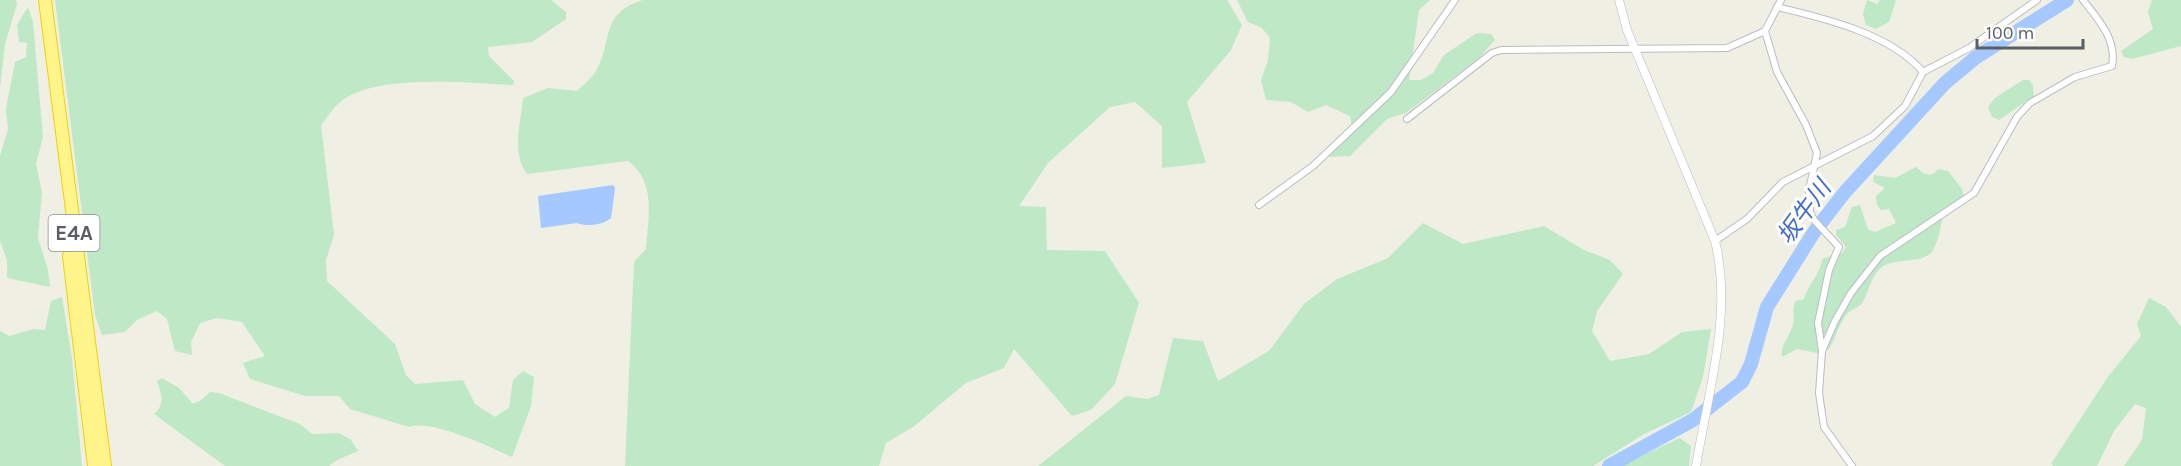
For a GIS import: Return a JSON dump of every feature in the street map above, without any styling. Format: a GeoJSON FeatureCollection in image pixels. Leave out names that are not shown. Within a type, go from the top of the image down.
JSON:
{"type":"FeatureCollection","features":[{"type":"Feature","properties":{"kind":"highway","name":"E4A"},"geometry":{"type":"LineString","coordinates":[[38,0],[94,466]]}},
{"type":"Feature","properties":{"kind":"highway","name":"E4A"},"geometry":{"type":"LineString","coordinates":[[45,0],[105,466]]}},
{"type":"Feature","properties":{"kind":"street"},"geometry":{"type":"LineString","coordinates":[[1259,205],[1313,166],[1391,92],[1455,0]]}},
{"type":"Feature","properties":{"kind":"street"},"geometry":{"type":"LineString","coordinates":[[1619,0],[1634,48],[1715,241],[1721,266],[1722,303],[1696,466]]}},
{"type":"Feature","properties":{"kind":"street"},"geometry":{"type":"LineString","coordinates":[[1407,119],[1492,53],[1501,50],[1726,48],[1765,31],[1781,0]]}},
{"type":"Feature","properties":{"kind":"street"},"geometry":{"type":"LineString","coordinates":[[1715,241],[1747,219],[1783,182],[1873,136],[1899,114],[1923,72],[1969,48],[2037,0]]}},
{"type":"Feature","properties":{"kind":"street"},"geometry":{"type":"LineString","coordinates":[[1822,351],[1835,321],[1866,271],[1880,256],[1974,193],[2017,117],[2030,103],[2075,76],[2112,66],[2114,52],[2110,39],[2083,0]]}},
{"type":"Feature","properties":{"kind":"street"},"geometry":{"type":"LineString","coordinates":[[1777,7],[1871,36],[1891,46],[1923,72]]}},
{"type":"Feature","properties":{"kind":"street"},"geometry":{"type":"LineString","coordinates":[[1765,31],[1782,84],[1813,140],[1817,153],[1809,190],[1810,212],[1814,220],[1839,247],[1828,270],[1818,323],[1822,351],[1819,393],[1824,427],[1852,466]]}},
{"type":"Feature","properties":{"kind":"green space"},"geometry":{"type":"Polygon","coordinates":[[[0,0],[16,0],[17,4],[5,44],[0,87],[0,0]]]}},
{"type":"Feature","properties":{"kind":"green space"},"geometry":{"type":"Polygon","coordinates":[[[55,0],[551,0],[566,12],[566,19],[532,42],[488,47],[489,56],[514,81],[513,85],[422,82],[374,87],[354,94],[339,103],[321,125],[334,235],[326,260],[327,281],[395,344],[406,375],[415,384],[463,380],[475,404],[495,417],[509,408],[513,380],[523,371],[534,377],[531,406],[512,457],[446,430],[420,426],[409,427],[350,409],[339,396],[305,396],[250,379],[243,363],[265,356],[242,322],[217,318],[200,323],[191,342],[192,355],[175,351],[167,319],[157,311],[137,320],[125,332],[102,335],[95,315],[55,0]]]}},
{"type":"Feature","properties":{"kind":"green space"},"geometry":{"type":"Polygon","coordinates":[[[643,0],[1227,0],[1242,25],[1231,50],[1187,102],[1206,163],[1162,168],[1162,126],[1135,102],[1110,107],[1048,163],[1019,206],[1046,207],[1047,250],[1105,251],[1139,303],[1115,384],[1091,410],[1072,416],[1014,349],[1004,368],[966,383],[913,427],[886,443],[879,466],[625,466],[634,262],[646,249],[649,213],[647,190],[643,179],[628,161],[527,174],[519,157],[518,138],[523,98],[548,88],[577,91],[596,71],[613,21],[629,6],[643,0]]]}},
{"type":"Feature","properties":{"kind":"green space"},"geometry":{"type":"Polygon","coordinates":[[[1237,0],[1430,0],[1419,10],[1409,80],[1421,80],[1433,73],[1444,55],[1477,33],[1491,34],[1495,40],[1480,57],[1406,113],[1387,119],[1350,156],[1328,157],[1353,133],[1350,116],[1326,105],[1308,112],[1291,102],[1266,100],[1261,80],[1268,60],[1270,38],[1262,28],[1248,22],[1237,0]]]}},
{"type":"Feature","properties":{"kind":"green space"},"geometry":{"type":"Polygon","coordinates":[[[1867,0],[1877,4],[1880,0],[1896,0],[1889,22],[1876,29],[1866,25],[1863,14],[1867,0]]]}},
{"type":"Feature","properties":{"kind":"green space"},"geometry":{"type":"Polygon","coordinates":[[[2152,0],[2181,0],[2181,46],[2132,59],[2124,57],[2121,51],[2153,29],[2148,12],[2152,0]]]}},
{"type":"Feature","properties":{"kind":"green space"},"geometry":{"type":"Polygon","coordinates":[[[28,7],[33,22],[43,137],[36,164],[42,193],[38,238],[48,270],[50,287],[7,278],[7,260],[0,241],[0,156],[8,129],[6,109],[15,62],[26,57],[27,43],[19,42],[17,25],[28,7]]]}},
{"type":"Feature","properties":{"kind":"green space"},"geometry":{"type":"Polygon","coordinates":[[[2023,80],[2029,80],[2033,85],[2034,96],[1999,120],[1992,117],[1988,107],[1995,98],[2023,80]]]}},
{"type":"Feature","properties":{"kind":"green space"},"geometry":{"type":"Polygon","coordinates":[[[1916,167],[1923,173],[1931,175],[1939,169],[1948,171],[1962,189],[1964,197],[1954,204],[1944,216],[1933,250],[1923,258],[1895,262],[1882,267],[1873,279],[1862,303],[1850,311],[1841,323],[1828,350],[1817,353],[1797,349],[1782,357],[1782,348],[1793,325],[1796,301],[1804,299],[1822,259],[1842,253],[1846,247],[1836,235],[1836,230],[1845,227],[1852,207],[1860,205],[1868,229],[1875,232],[1896,223],[1889,209],[1881,210],[1877,205],[1876,196],[1885,188],[1873,182],[1874,175],[1895,178],[1916,167]]]}},
{"type":"Feature","properties":{"kind":"green space"},"geometry":{"type":"Polygon","coordinates":[[[1423,223],[1463,244],[1544,226],[1584,250],[1610,260],[1623,274],[1597,311],[1592,331],[1610,361],[1649,354],[1682,332],[1711,329],[1703,377],[1691,412],[1644,434],[1593,466],[1038,466],[1126,396],[1147,399],[1159,395],[1173,338],[1203,341],[1218,381],[1269,351],[1304,304],[1337,279],[1388,258],[1423,223]]]}},
{"type":"Feature","properties":{"kind":"green space"},"geometry":{"type":"Polygon","coordinates":[[[62,297],[72,358],[82,466],[0,466],[0,331],[9,336],[33,329],[45,330],[51,301],[62,297]]]}},
{"type":"Feature","properties":{"kind":"green space"},"geometry":{"type":"Polygon","coordinates":[[[2149,298],[2166,307],[2181,327],[2181,466],[2124,466],[2142,440],[2146,408],[2135,404],[2114,431],[2097,466],[2053,466],[2051,464],[2107,378],[2141,336],[2137,324],[2149,298]]]}},
{"type":"Feature","properties":{"kind":"green space"},"geometry":{"type":"Polygon","coordinates":[[[162,378],[179,388],[193,404],[210,392],[219,393],[300,424],[312,434],[339,433],[351,440],[358,451],[329,466],[225,466],[154,414],[161,403],[157,381],[162,378]]]}},
{"type":"Feature","properties":{"kind":"green space"},"geometry":{"type":"Polygon","coordinates":[[[1680,438],[1691,446],[1689,466],[1620,466],[1680,438]]]}},
{"type":"Feature","properties":{"kind":"water"},"geometry":{"type":"Polygon","coordinates":[[[613,185],[615,188],[611,218],[608,220],[595,225],[577,223],[541,228],[538,196],[613,185]]]}},
{"type":"Feature","properties":{"kind":"waterway","name":"坂牛川"},"geometry":{"type":"LineString","coordinates":[[1609,466],[1693,420],[1742,382],[1751,364],[1767,307],[1814,232],[1845,192],[1945,83],[1975,58],[2067,0]]}}]}
